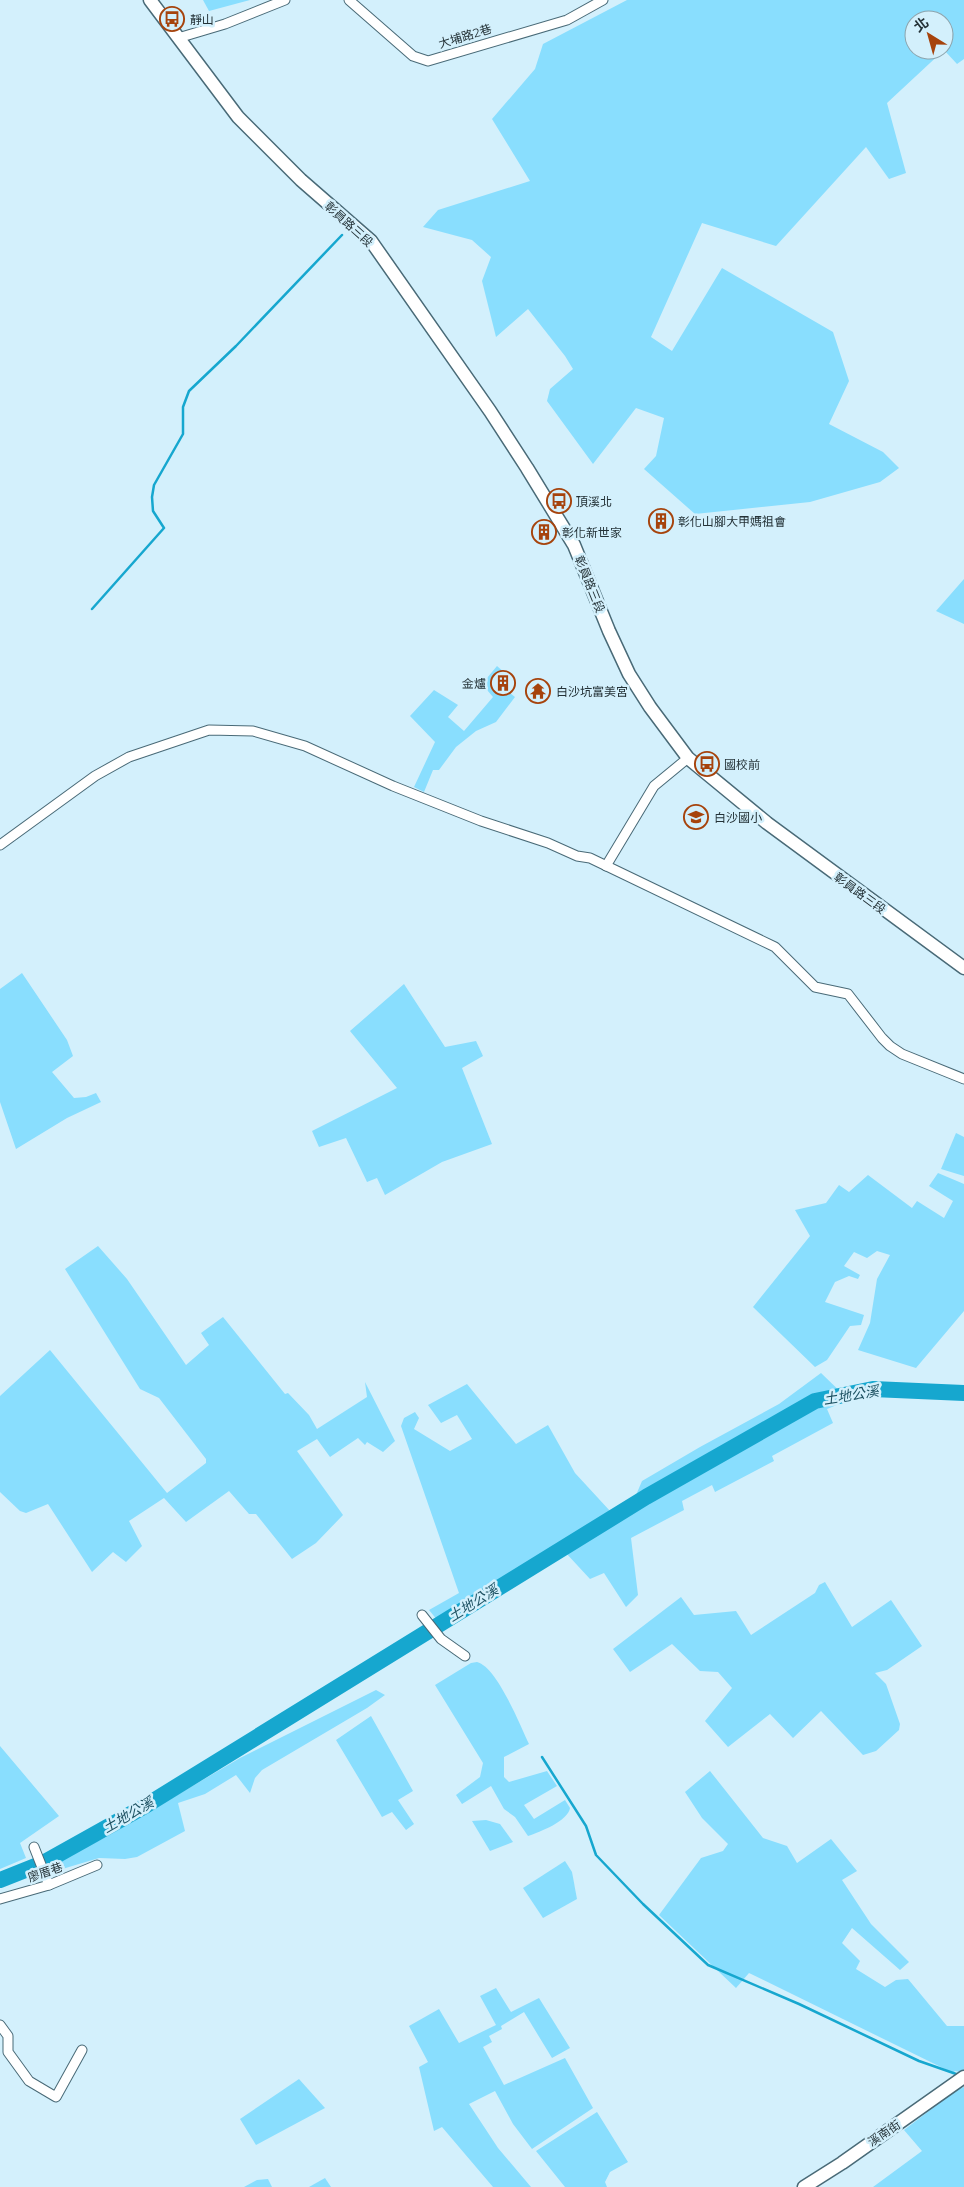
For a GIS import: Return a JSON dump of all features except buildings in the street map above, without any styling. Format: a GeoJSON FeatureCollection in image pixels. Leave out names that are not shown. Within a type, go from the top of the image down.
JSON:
{"type":"FeatureCollection","features":[{"type":"Feature","properties":{"kind":"main road","name":"彰員路三段"},"geometry":{"type":"LineString","coordinates":[[150,0],[189,55],[238,117],[301,180],[371,241],[377,249],[490,411],[527,468],[574,545],[609,631],[629,674],[650,707],[688,758],[767,823],[964,968]]}},
{"type":"Feature","properties":{"kind":"main road","name":"溪南街"},"geometry":{"type":"LineString","coordinates":[[804,2187],[842,2163],[964,2077]]}},
{"type":"Feature","properties":{"kind":"street"},"geometry":{"type":"LineString","coordinates":[[178,38],[225,24],[285,0]]}},
{"type":"Feature","properties":{"kind":"street","name":"大埔路2巷"},"geometry":{"type":"LineString","coordinates":[[349,0],[413,56],[428,61],[568,20],[603,0]]}},
{"type":"Feature","properties":{"kind":"street"},"geometry":{"type":"LineString","coordinates":[[0,845],[95,776],[129,758],[209,730],[253,731],[305,746],[393,786],[481,821],[548,843],[576,856],[590,858],[775,947],[815,986],[848,994],[890,1046],[902,1054],[964,1079]]}},
{"type":"Feature","properties":{"kind":"street"},"geometry":{"type":"LineString","coordinates":[[606,866],[654,786],[688,758]]}},
{"type":"Feature","properties":{"kind":"street"},"geometry":{"type":"LineString","coordinates":[[422,1615],[441,1639],[465,1656]]}},
{"type":"Feature","properties":{"kind":"street"},"geometry":{"type":"LineString","coordinates":[[34,1850],[49,1885]]}},
{"type":"Feature","properties":{"kind":"street","name":"廖厝巷"},"geometry":{"type":"LineString","coordinates":[[0,1899],[49,1885],[98,1865]]}},
{"type":"Feature","properties":{"kind":"street"},"geometry":{"type":"LineString","coordinates":[[0,2025],[8,2036],[8,2052],[29,2081],[56,2097],[82,2050]]}},
{"type":"Feature","properties":{"kind":"shaded area"},"geometry":{"type":"Polygon","coordinates":[[[203,0],[250,0],[209,11],[203,0]]]}},
{"type":"Feature","properties":{"kind":"shaded area"},"geometry":{"type":"Polygon","coordinates":[[[627,0],[964,0],[964,59],[957,64],[953,60],[954,10],[904,10],[904,60],[933,60],[887,103],[906,173],[889,179],[866,147],[776,246],[702,223],[651,337],[672,351],[722,268],[833,332],[849,381],[829,424],[883,452],[899,468],[880,482],[810,502],[695,514],[644,469],[656,456],[664,418],[636,408],[593,464],[547,401],[550,389],[573,369],[565,356],[528,309],[496,337],[482,281],[491,257],[472,240],[423,227],[438,210],[530,181],[492,119],[535,69],[543,44],[627,0]]]}},
{"type":"Feature","properties":{"kind":"shaded area"},"geometry":{"type":"Polygon","coordinates":[[[964,579],[964,624],[936,611],[964,579]]]}},
{"type":"Feature","properties":{"kind":"shaded area"},"geometry":{"type":"Polygon","coordinates":[[[497,666],[506,674],[501,686],[515,697],[496,722],[476,731],[456,747],[439,770],[433,770],[424,792],[414,787],[435,742],[410,716],[434,690],[458,705],[448,717],[464,731],[493,697],[482,684],[497,666]]]}},
{"type":"Feature","properties":{"kind":"shaded area"},"geometry":{"type":"Polygon","coordinates":[[[22,973],[67,1040],[73,1056],[52,1072],[74,1098],[86,1097],[96,1093],[101,1102],[67,1118],[16,1149],[0,1102],[0,989],[22,973]]]}},
{"type":"Feature","properties":{"kind":"shaded area"},"geometry":{"type":"Polygon","coordinates":[[[404,984],[445,1047],[476,1041],[483,1056],[462,1068],[492,1144],[442,1162],[385,1195],[377,1178],[367,1182],[346,1138],[319,1147],[312,1131],[397,1088],[350,1031],[404,984]]]}},
{"type":"Feature","properties":{"kind":"shaded area"},"geometry":{"type":"Polygon","coordinates":[[[956,1133],[964,1137],[964,1176],[941,1169],[956,1133]]]}},
{"type":"Feature","properties":{"kind":"shaded area"},"geometry":{"type":"Polygon","coordinates":[[[938,1173],[964,1184],[964,1311],[916,1368],[858,1350],[870,1323],[877,1279],[890,1255],[877,1251],[867,1258],[854,1252],[844,1266],[860,1275],[858,1279],[849,1276],[835,1282],[825,1302],[864,1315],[861,1325],[850,1326],[827,1360],[815,1367],[753,1307],[810,1236],[795,1210],[826,1203],[839,1185],[849,1192],[868,1175],[912,1208],[917,1201],[944,1218],[953,1201],[929,1186],[938,1173]]]}},
{"type":"Feature","properties":{"kind":"shaded area"},"geometry":{"type":"Polygon","coordinates":[[[98,1246],[127,1279],[186,1365],[209,1345],[201,1333],[223,1317],[285,1394],[288,1393],[309,1415],[317,1429],[367,1397],[365,1382],[395,1441],[383,1452],[367,1442],[365,1445],[358,1438],[330,1457],[317,1439],[297,1451],[343,1515],[316,1543],[292,1559],[256,1514],[249,1514],[229,1491],[186,1522],[164,1498],[129,1521],[142,1546],[126,1562],[113,1552],[92,1572],[48,1504],[26,1513],[20,1511],[0,1492],[0,1396],[50,1350],[167,1493],[206,1463],[206,1459],[159,1398],[140,1389],[65,1269],[98,1246]]]}},
{"type":"Feature","properties":{"kind":"shaded area"},"geometry":{"type":"Polygon","coordinates":[[[821,1373],[849,1400],[827,1409],[833,1423],[772,1456],[774,1461],[715,1492],[712,1485],[682,1501],[684,1510],[631,1538],[638,1595],[626,1607],[604,1573],[590,1579],[565,1552],[438,1621],[429,1610],[459,1593],[401,1426],[404,1418],[415,1412],[419,1418],[414,1429],[450,1451],[472,1439],[457,1415],[441,1423],[428,1405],[467,1384],[516,1444],[548,1425],[575,1473],[610,1511],[636,1495],[642,1481],[779,1404],[821,1373]]]}},
{"type":"Feature","properties":{"kind":"shaded area"},"geometry":{"type":"Polygon","coordinates":[[[825,1582],[852,1627],[891,1600],[922,1646],[887,1670],[875,1673],[886,1684],[900,1724],[899,1730],[876,1751],[863,1755],[821,1711],[793,1738],[770,1714],[728,1747],[705,1721],[732,1688],[718,1672],[700,1671],[672,1644],[630,1672],[613,1649],[681,1597],[694,1615],[736,1611],[751,1635],[815,1593],[819,1585],[825,1582]]]}},
{"type":"Feature","properties":{"kind":"shaded area"},"geometry":{"type":"Polygon","coordinates":[[[477,1662],[485,1666],[500,1685],[529,1744],[504,1757],[504,1777],[509,1782],[547,1771],[557,1786],[524,1805],[534,1819],[565,1800],[570,1808],[568,1813],[559,1822],[528,1836],[515,1817],[504,1809],[491,1786],[462,1804],[456,1795],[480,1777],[483,1763],[435,1685],[471,1663],[477,1662]]]}},
{"type":"Feature","properties":{"kind":"shaded area"},"geometry":{"type":"Polygon","coordinates":[[[376,1690],[385,1695],[367,1708],[262,1770],[255,1778],[250,1793],[236,1775],[205,1794],[178,1803],[185,1831],[137,1857],[125,1859],[99,1858],[59,1870],[52,1864],[106,1837],[240,1758],[376,1690]]]}},
{"type":"Feature","properties":{"kind":"shaded area"},"geometry":{"type":"Polygon","coordinates":[[[371,1716],[413,1791],[398,1800],[414,1824],[406,1830],[392,1812],[382,1817],[336,1740],[371,1716]]]}},
{"type":"Feature","properties":{"kind":"shaded area"},"geometry":{"type":"Polygon","coordinates":[[[0,1746],[59,1816],[20,1843],[26,1858],[0,1869],[0,1746]]]}},
{"type":"Feature","properties":{"kind":"shaded area"},"geometry":{"type":"Polygon","coordinates":[[[710,1771],[763,1838],[787,1846],[797,1863],[831,1839],[857,1871],[842,1880],[871,1924],[909,1962],[900,1970],[852,1928],[842,1943],[860,1961],[856,1969],[885,1987],[896,1980],[908,1979],[947,2026],[964,2026],[964,2073],[955,2071],[953,2073],[749,1973],[736,1988],[659,1915],[701,1858],[723,1851],[728,1844],[702,1818],[685,1792],[710,1771]]]}},
{"type":"Feature","properties":{"kind":"shaded area"},"geometry":{"type":"Polygon","coordinates":[[[486,1820],[500,1824],[513,1842],[490,1851],[472,1821],[486,1820]]]}},
{"type":"Feature","properties":{"kind":"shaded area"},"geometry":{"type":"Polygon","coordinates":[[[565,1861],[572,1872],[577,1899],[543,1918],[523,1888],[565,1861]]]}},
{"type":"Feature","properties":{"kind":"shaded area"},"geometry":{"type":"Polygon","coordinates":[[[496,1988],[511,2012],[539,1998],[570,2048],[552,2058],[524,2012],[501,2026],[502,2029],[489,2036],[492,2042],[483,2047],[504,2085],[565,2058],[593,2108],[532,2149],[513,2124],[495,2091],[469,2104],[498,2148],[531,2187],[493,2187],[442,2127],[434,2131],[419,2067],[428,2062],[409,2026],[439,2009],[459,2043],[496,2025],[480,1996],[496,1988]]]}},
{"type":"Feature","properties":{"kind":"shaded area"},"geometry":{"type":"Polygon","coordinates":[[[299,2079],[325,2108],[256,2145],[240,2119],[299,2079]]]}},
{"type":"Feature","properties":{"kind":"shaded area"},"geometry":{"type":"Polygon","coordinates":[[[964,2087],[964,2187],[873,2187],[922,2151],[904,2130],[955,2091],[964,2087]]]}},
{"type":"Feature","properties":{"kind":"shaded area"},"geometry":{"type":"Polygon","coordinates":[[[597,2112],[628,2162],[610,2172],[605,2182],[607,2187],[565,2187],[536,2151],[597,2112]]]}},
{"type":"Feature","properties":{"kind":"shaded area"},"geometry":{"type":"Polygon","coordinates":[[[325,2178],[331,2187],[309,2187],[325,2178]]]}},
{"type":"Feature","properties":{"kind":"shaded area"},"geometry":{"type":"Polygon","coordinates":[[[268,2179],[272,2187],[244,2187],[257,2180],[268,2179]]]}},
{"type":"Feature","properties":{"kind":"waterway"},"geometry":{"type":"LineString","coordinates":[[92,609],[164,528],[153,511],[152,497],[154,485],[183,434],[183,407],[189,391],[236,346],[342,235]]}},
{"type":"Feature","properties":{"kind":"waterway","name":"土地公溪"},"geometry":{"type":"LineString","coordinates":[[0,1880],[43,1863],[145,1806],[646,1497],[815,1401],[873,1389],[964,1393]]}},
{"type":"Feature","properties":{"kind":"waterway"},"geometry":{"type":"LineString","coordinates":[[542,1757],[586,1826],[596,1855],[643,1904],[708,1965],[799,2004],[919,2061],[959,2075]]}},
{"type":"Feature","properties":{"kind":"place","name":"靜山"},"geometry":{"type":"Point","coordinates":[172,19]}},
{"type":"Feature","properties":{"kind":"place","name":"頂溪北"},"geometry":{"type":"Point","coordinates":[559,501]}},
{"type":"Feature","properties":{"kind":"place","name":"彰化山腳大甲媽祖會"},"geometry":{"type":"Point","coordinates":[661,521]}},
{"type":"Feature","properties":{"kind":"place","name":"彰化新世家"},"geometry":{"type":"Point","coordinates":[544,532]}},
{"type":"Feature","properties":{"kind":"place","name":"金爐"},"geometry":{"type":"Point","coordinates":[503,683]}},
{"type":"Feature","properties":{"kind":"place","name":"白沙坑富美宮"},"geometry":{"type":"Point","coordinates":[538,691]}},
{"type":"Feature","properties":{"kind":"place","name":"國校前"},"geometry":{"type":"Point","coordinates":[707,764]}},
{"type":"Feature","properties":{"kind":"place","name":"白沙國小"},"geometry":{"type":"Point","coordinates":[696,817]}}]}
